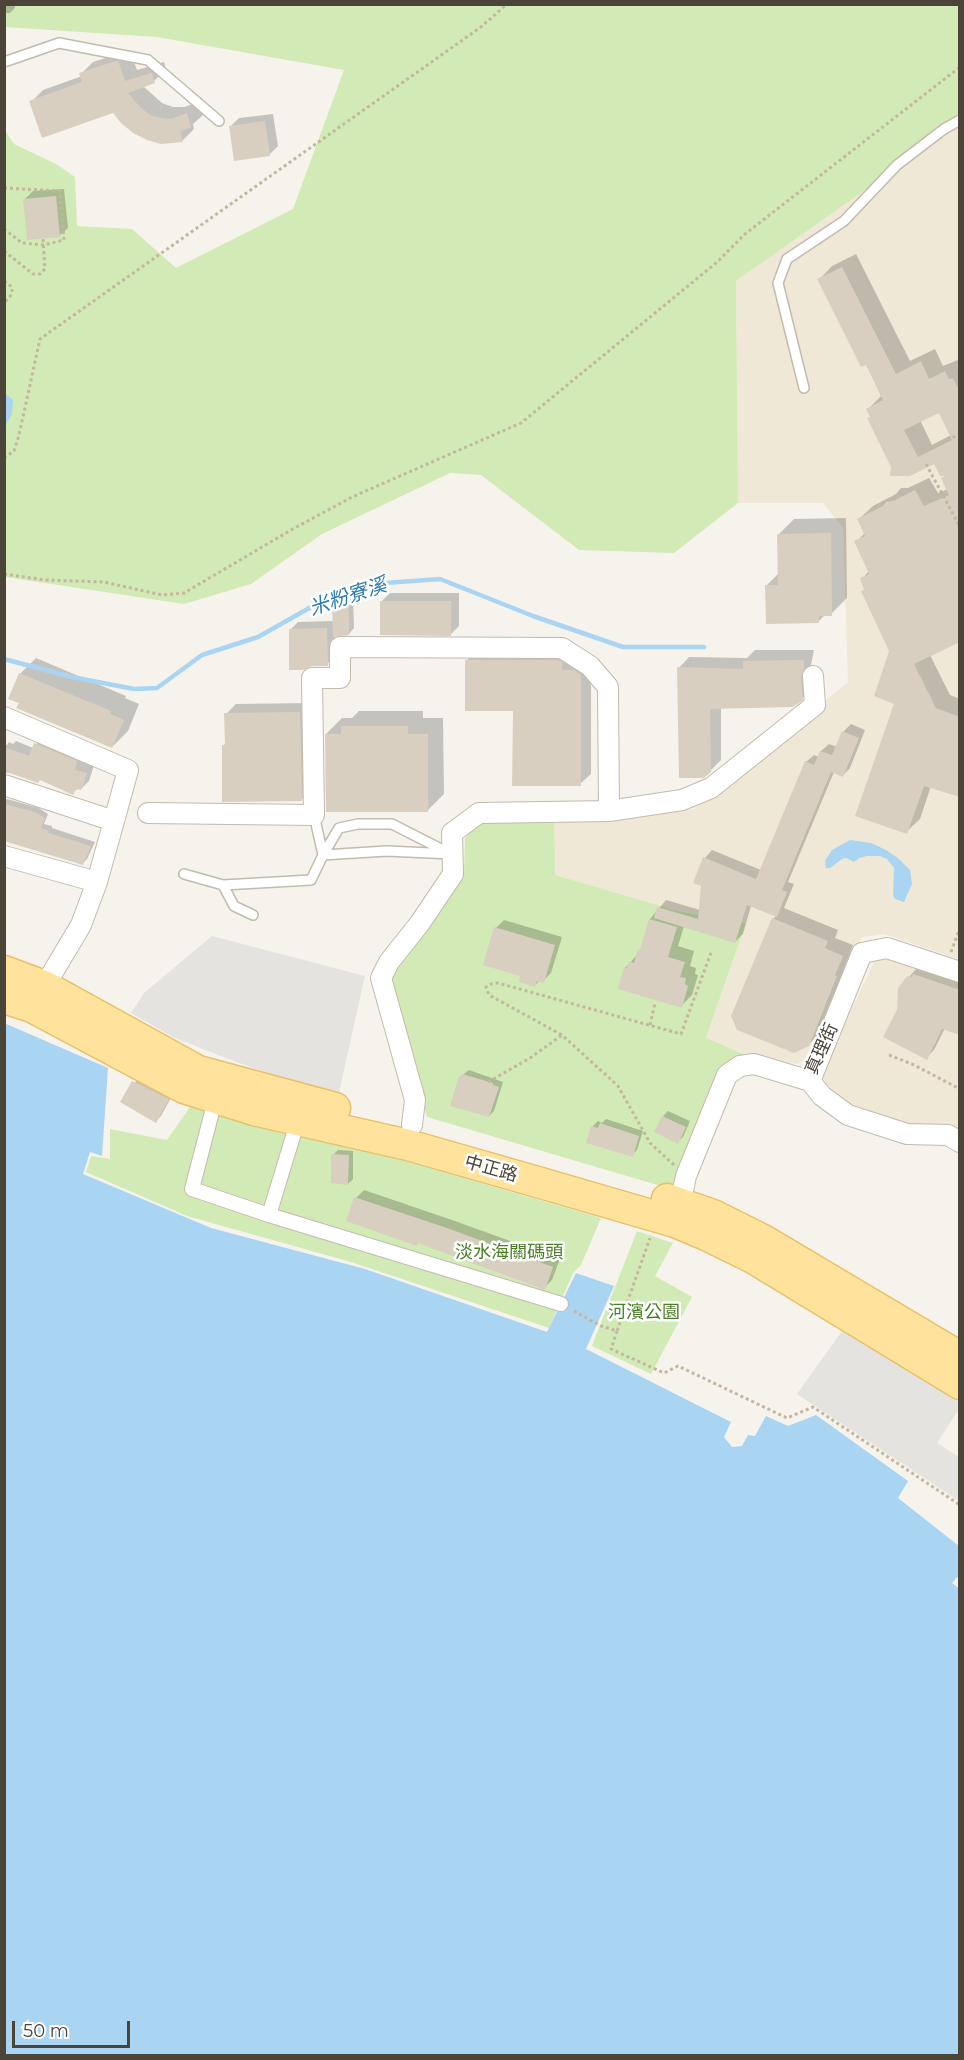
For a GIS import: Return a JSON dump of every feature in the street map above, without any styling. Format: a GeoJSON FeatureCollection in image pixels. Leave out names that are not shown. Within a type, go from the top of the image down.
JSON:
{"type":"FeatureCollection","features":[{"type":"Feature","properties":{"kind":"main road","name":"中正路"},"geometry":{"type":"LineString","coordinates":[[4,971],[27,997],[184,1088],[254,1110],[674,1208],[713,1215],[763,1240],[960,1357]]}},
{"type":"Feature","properties":{"kind":"main road","name":"中正路"},"geometry":{"type":"LineString","coordinates":[[27,997],[198,1071],[330,1107],[412,1125],[674,1208],[706,1235],[753,1258],[960,1384]]}},
{"type":"Feature","properties":{"kind":"street"},"geometry":{"type":"LineString","coordinates":[[148,813],[314,815],[312,678],[340,678],[340,647],[562,648],[590,666],[608,687],[609,811]]}},
{"type":"Feature","properties":{"kind":"street"},"geometry":{"type":"LineString","coordinates":[[412,1125],[415,1100],[381,978],[389,962],[420,923],[453,874],[452,833],[479,813],[609,811],[682,800],[711,788],[815,705],[813,676]]}},
{"type":"Feature","properties":{"kind":"street"},"geometry":{"type":"LineString","coordinates":[[4,717],[128,770],[97,882],[81,925],[27,997]]}},
{"type":"Feature","properties":{"kind":"street"},"geometry":{"type":"LineString","coordinates":[[4,785],[114,821]]}},
{"type":"Feature","properties":{"kind":"street"},"geometry":{"type":"LineString","coordinates":[[4,856],[97,882]]}},
{"type":"Feature","properties":{"kind":"street","name":"真理街"},"geometry":{"type":"LineString","coordinates":[[674,1208],[727,1075],[740,1066],[754,1064],[810,1082],[862,953],[886,948],[952,970]]}},
{"type":"Feature","properties":{"kind":"street"},"geometry":{"type":"LineString","coordinates":[[810,1082],[822,1096],[848,1115],[907,1134],[948,1135],[960,1142]]}},
{"type":"Feature","properties":{"kind":"street"},"geometry":{"type":"LineString","coordinates":[[213,1108],[192,1189],[269,1215],[561,1304]]}},
{"type":"Feature","properties":{"kind":"street"},"geometry":{"type":"LineString","coordinates":[[269,1215],[298,1120]]}},
{"type":"Feature","properties":{"kind":"lane"},"geometry":{"type":"LineString","coordinates":[[4,62],[59,43],[148,60],[219,120]]}},
{"type":"Feature","properties":{"kind":"lane"},"geometry":{"type":"LineString","coordinates":[[804,388],[778,283],[787,259],[844,221],[897,165],[944,129],[960,120]]}},
{"type":"Feature","properties":{"kind":"lane"},"geometry":{"type":"LineString","coordinates":[[314,815],[323,855]]}},
{"type":"Feature","properties":{"kind":"lane"},"geometry":{"type":"LineString","coordinates":[[184,874],[223,885],[310,880],[339,828],[358,824],[392,824],[452,854]]}},
{"type":"Feature","properties":{"kind":"lane"},"geometry":{"type":"LineString","coordinates":[[323,855],[387,851],[452,854]]}},
{"type":"Feature","properties":{"kind":"lane"},"geometry":{"type":"LineString","coordinates":[[223,885],[234,906],[253,915]]}},
{"type":"Feature","properties":{"kind":"path"},"geometry":{"type":"LineString","coordinates":[[4,458],[14,451],[19,435],[40,339],[481,27],[507,4]]}},
{"type":"Feature","properties":{"kind":"path"},"geometry":{"type":"LineString","coordinates":[[4,574],[45,580],[104,582],[162,595],[184,593],[352,497],[521,423],[716,263],[746,234],[960,67]]}},
{"type":"Feature","properties":{"kind":"path"},"geometry":{"type":"LineString","coordinates":[[4,188],[60,191],[64,240],[44,245],[22,243],[4,229]]}},
{"type":"Feature","properties":{"kind":"path"},"geometry":{"type":"LineString","coordinates":[[4,251],[33,274],[39,275],[45,269],[43,239]]}},
{"type":"Feature","properties":{"kind":"path"},"geometry":{"type":"LineString","coordinates":[[4,281],[12,287],[12,294],[4,303]]}},
{"type":"Feature","properties":{"kind":"path"},"geometry":{"type":"LineString","coordinates":[[920,453],[960,434]]}},
{"type":"Feature","properties":{"kind":"path"},"geometry":{"type":"LineString","coordinates":[[926,464],[960,528]]}},
{"type":"Feature","properties":{"kind":"path"},"geometry":{"type":"LineString","coordinates":[[952,970],[960,928]]}},
{"type":"Feature","properties":{"kind":"path"},"geometry":{"type":"LineString","coordinates":[[712,950],[681,1034],[498,983],[486,987],[489,995],[562,1035],[618,1086],[650,1143],[674,1208],[617,1331],[611,1349],[664,1373],[678,1366],[787,1418],[813,1407],[960,1505]]}},
{"type":"Feature","properties":{"kind":"path"},"geometry":{"type":"LineString","coordinates":[[650,1026],[655,1003]]}},
{"type":"Feature","properties":{"kind":"path"},"geometry":{"type":"LineString","coordinates":[[488,1082],[530,1058],[562,1035]]}},
{"type":"Feature","properties":{"kind":"path"},"geometry":{"type":"LineString","coordinates":[[890,1055],[960,1089]]}},
{"type":"Feature","properties":{"kind":"path"},"geometry":{"type":"LineString","coordinates":[[561,1304],[601,1326],[617,1331]]}},
{"type":"Feature","properties":{"kind":"shaded area"},"geometry":{"type":"Polygon","coordinates":[[[959,124],[959,959],[884,934],[862,937],[814,1057],[797,1064],[751,1056],[706,1039],[746,923],[678,911],[554,875],[554,822],[694,809],[848,682],[843,528],[823,503],[738,503],[736,281],[959,124]]]}},
{"type":"Feature","properties":{"kind":"shaded area"},"geometry":{"type":"Polygon","coordinates":[[[212,936],[365,976],[339,1092],[275,1076],[223,1057],[173,1037],[131,1013],[144,993],[212,936]]]}},
{"type":"Feature","properties":{"kind":"shaded area"},"geometry":{"type":"Polygon","coordinates":[[[891,955],[959,977],[959,1136],[904,1127],[849,1104],[817,1081],[875,960],[891,955]]]}},
{"type":"Feature","properties":{"kind":"shaded area"},"geometry":{"type":"Polygon","coordinates":[[[842,1331],[959,1402],[959,1409],[937,1443],[959,1457],[959,1501],[797,1394],[842,1331]]]}},
{"type":"Feature","properties":{"kind":"green space"},"geometry":{"type":"Polygon","coordinates":[[[5,5],[959,5],[959,124],[736,281],[738,503],[674,553],[579,550],[481,475],[450,473],[322,534],[251,584],[184,604],[5,577],[4,129],[14,144],[56,164],[75,177],[77,226],[132,229],[176,268],[293,209],[344,70],[157,37],[5,27],[5,5]]]}},
{"type":"Feature","properties":{"kind":"green space"},"geometry":{"type":"Polygon","coordinates":[[[477,822],[554,822],[555,875],[678,911],[746,923],[706,1038],[751,1057],[727,1070],[674,1188],[427,1117],[389,977],[464,872],[465,839],[477,822]]]}},
{"type":"Feature","properties":{"kind":"green space","name":"淡水海關碼頭"},"geometry":{"type":"Polygon","coordinates":[[[192,1104],[295,1129],[601,1218],[581,1265],[573,1273],[549,1328],[351,1262],[187,1216],[86,1172],[91,1156],[110,1159],[110,1129],[167,1140],[192,1104]]]}},
{"type":"Feature","properties":{"kind":"green space","name":"河濱公園"},"geometry":{"type":"Polygon","coordinates":[[[637,1231],[673,1243],[655,1276],[692,1297],[651,1374],[592,1346],[637,1231]]]}},
{"type":"Feature","properties":{"kind":"water"},"geometry":{"type":"Polygon","coordinates":[[[4,393],[13,400],[12,414],[5,426],[4,393]]]}},
{"type":"Feature","properties":{"kind":"water"},"geometry":{"type":"Polygon","coordinates":[[[850,840],[871,843],[886,850],[910,870],[912,884],[904,902],[895,899],[893,895],[894,868],[887,859],[880,856],[867,856],[854,862],[846,858],[826,868],[825,861],[832,850],[850,840]]]}},
{"type":"Feature","properties":{"kind":"water"},"geometry":{"type":"Polygon","coordinates":[[[4,1023],[108,1068],[102,1156],[90,1152],[83,1174],[211,1228],[365,1269],[547,1332],[576,1273],[614,1286],[586,1349],[731,1422],[724,1437],[732,1447],[742,1446],[748,1435],[755,1436],[766,1416],[788,1426],[816,1415],[908,1481],[898,1498],[959,1546],[959,1578],[957,1577],[952,1583],[960,1589],[959,2055],[5,2055],[4,1023]]]}},
{"type":"Feature","properties":{"kind":"building"},"geometry":{"type":"Polygon","coordinates":[[[118,61],[125,81],[152,73],[155,83],[128,93],[150,115],[171,119],[187,113],[191,128],[181,131],[183,142],[161,144],[147,140],[133,133],[113,113],[42,138],[29,101],[82,82],[79,73],[118,61]]]}},
{"type":"Feature","properties":{"kind":"building"},"geometry":{"type":"Polygon","coordinates":[[[265,121],[270,156],[234,161],[229,126],[265,121]]]}},
{"type":"Feature","properties":{"kind":"building"},"geometry":{"type":"Polygon","coordinates":[[[56,196],[60,237],[27,240],[23,199],[56,196]]]}},
{"type":"Feature","properties":{"kind":"building"},"geometry":{"type":"Polygon","coordinates":[[[842,267],[896,374],[921,361],[929,379],[945,371],[949,379],[953,378],[960,392],[960,642],[914,664],[936,708],[960,717],[960,797],[924,786],[907,834],[855,816],[894,704],[874,696],[889,651],[861,591],[864,590],[860,578],[869,574],[854,541],[865,536],[857,519],[883,506],[886,502],[915,490],[924,506],[949,495],[941,478],[945,476],[940,476],[934,464],[910,476],[890,476],[891,467],[867,418],[870,417],[866,409],[883,400],[866,365],[861,367],[817,279],[842,267]],[[939,413],[904,430],[918,457],[952,440],[939,413]]]}},
{"type":"Feature","properties":{"kind":"building"},"geometry":{"type":"Polygon","coordinates":[[[831,533],[832,616],[819,616],[819,623],[766,624],[765,585],[778,585],[777,534],[831,533]]]}},
{"type":"Feature","properties":{"kind":"building"},"geometry":{"type":"Polygon","coordinates":[[[380,601],[451,601],[451,636],[380,635],[380,601]]]}},
{"type":"Feature","properties":{"kind":"building"},"geometry":{"type":"Polygon","coordinates":[[[332,603],[349,603],[349,635],[333,637],[332,603]]]}},
{"type":"Feature","properties":{"kind":"building"},"geometry":{"type":"Polygon","coordinates":[[[327,628],[328,666],[289,670],[289,629],[327,628]]]}},
{"type":"Feature","properties":{"kind":"building"},"geometry":{"type":"Polygon","coordinates":[[[465,660],[558,660],[562,662],[562,670],[575,670],[581,675],[581,786],[512,786],[513,711],[465,711],[465,660]]]}},
{"type":"Feature","properties":{"kind":"building"},"geometry":{"type":"Polygon","coordinates":[[[804,660],[801,677],[803,700],[793,707],[710,709],[711,772],[704,778],[679,778],[677,667],[743,669],[743,661],[804,660]]]}},
{"type":"Feature","properties":{"kind":"building"},"geometry":{"type":"Polygon","coordinates":[[[19,673],[111,711],[110,714],[124,720],[112,748],[16,708],[19,703],[8,699],[19,673]]]}},
{"type":"Feature","properties":{"kind":"building"},"geometry":{"type":"Polygon","coordinates":[[[300,712],[302,801],[222,802],[224,713],[300,712]]]}},
{"type":"Feature","properties":{"kind":"building"},"geometry":{"type":"Polygon","coordinates":[[[341,726],[408,726],[408,734],[428,734],[428,812],[326,812],[325,734],[341,734],[341,726]]]}},
{"type":"Feature","properties":{"kind":"building"},"geometry":{"type":"Polygon","coordinates":[[[842,731],[859,738],[843,777],[831,772],[782,890],[787,892],[777,917],[747,905],[735,943],[654,918],[657,907],[698,919],[701,886],[693,883],[703,857],[756,879],[805,761],[814,765],[820,751],[832,755],[842,731]]]}},
{"type":"Feature","properties":{"kind":"building"},"geometry":{"type":"Polygon","coordinates":[[[34,743],[77,761],[75,770],[87,773],[81,790],[76,789],[73,795],[40,780],[38,783],[4,771],[4,757],[7,748],[29,756],[34,743]]]}},
{"type":"Feature","properties":{"kind":"building"},"geometry":{"type":"Polygon","coordinates":[[[4,804],[34,812],[45,818],[41,828],[49,831],[48,833],[91,846],[83,865],[4,841],[4,804]]]}},
{"type":"Feature","properties":{"kind":"building"},"geometry":{"type":"Polygon","coordinates":[[[772,918],[828,941],[825,948],[843,956],[809,1046],[794,1053],[737,1030],[731,1016],[772,918]]]}},
{"type":"Feature","properties":{"kind":"building"},"geometry":{"type":"Polygon","coordinates":[[[649,919],[677,927],[668,957],[685,962],[680,977],[686,978],[685,984],[688,986],[682,1008],[618,989],[624,967],[627,968],[629,961],[634,963],[638,949],[640,950],[649,919]]]}},
{"type":"Feature","properties":{"kind":"building"},"geometry":{"type":"Polygon","coordinates":[[[494,927],[555,945],[544,983],[537,981],[535,987],[519,982],[520,976],[483,965],[494,927]]]}},
{"type":"Feature","properties":{"kind":"building"},"geometry":{"type":"Polygon","coordinates":[[[913,974],[960,990],[960,1035],[942,1029],[927,1060],[883,1037],[897,1010],[898,988],[907,976],[912,977],[913,974]]]}},
{"type":"Feature","properties":{"kind":"building"},"geometry":{"type":"Polygon","coordinates":[[[462,1074],[499,1087],[489,1117],[450,1106],[459,1076],[461,1077],[462,1074]]]}},
{"type":"Feature","properties":{"kind":"building"},"geometry":{"type":"Polygon","coordinates":[[[132,1081],[169,1099],[156,1123],[120,1102],[132,1081]]]}},
{"type":"Feature","properties":{"kind":"building"},"geometry":{"type":"Polygon","coordinates":[[[662,1116],[686,1127],[678,1144],[654,1132],[662,1116]]]}},
{"type":"Feature","properties":{"kind":"building"},"geometry":{"type":"Polygon","coordinates":[[[600,1123],[639,1136],[633,1157],[586,1143],[591,1126],[598,1128],[600,1123]]]}},
{"type":"Feature","properties":{"kind":"building"},"geometry":{"type":"Polygon","coordinates":[[[331,1154],[349,1155],[348,1185],[331,1183],[331,1154]]]}},
{"type":"Feature","properties":{"kind":"building"},"geometry":{"type":"Polygon","coordinates":[[[354,1197],[553,1267],[545,1290],[418,1243],[417,1246],[346,1221],[354,1197]]]}},
{"type":"Feature","properties":{"kind":"waterway","name":"米粉寮溪"},"geometry":{"type":"LineString","coordinates":[[4,659],[72,677],[134,689],[157,688],[202,655],[258,637],[320,602],[344,592],[385,583],[440,579],[533,616],[623,647],[704,647]]}}]}
